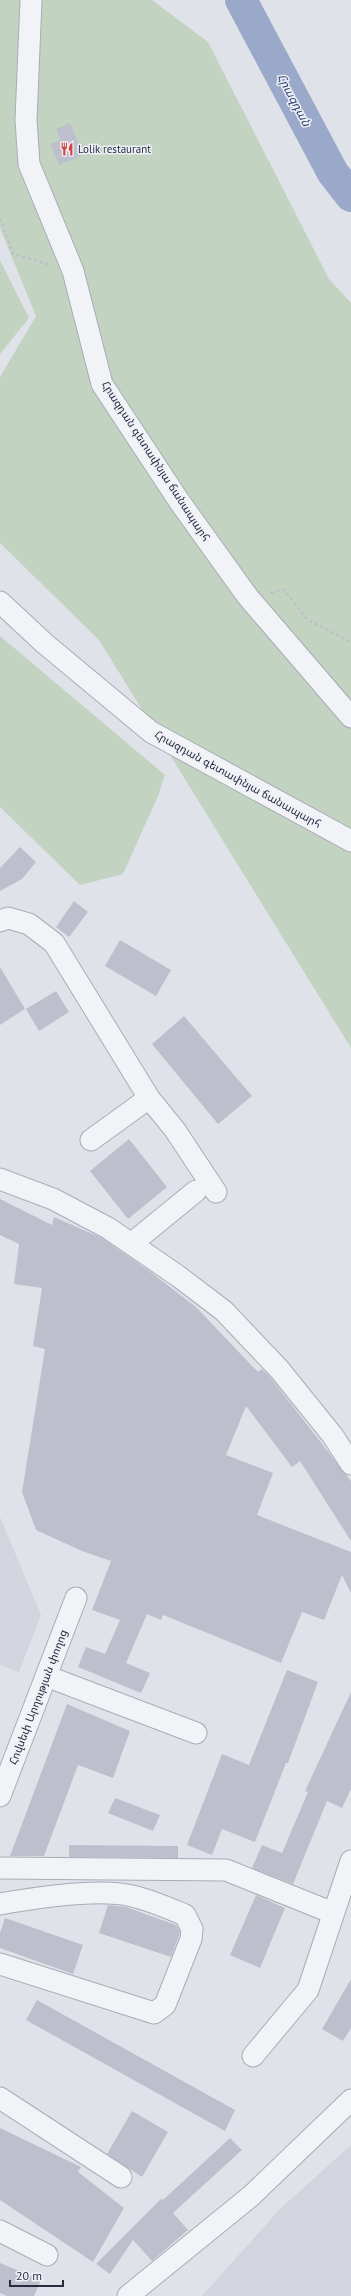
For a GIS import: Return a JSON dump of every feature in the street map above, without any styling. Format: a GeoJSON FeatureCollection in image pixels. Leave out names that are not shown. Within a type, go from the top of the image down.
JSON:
{"type":"FeatureCollection","features":[{"type":"Feature","properties":{"kind":"street","name":"Հրազդան գետափնյա ճանապարհ"},"geometry":{"type":"LineString","coordinates":[[31,0],[26,120],[28,164],[73,271],[102,384],[179,501],[248,597],[351,717]]}},
{"type":"Feature","properties":{"kind":"street","name":"Հրազդան գետափնյա ճանապարհ"},"geometry":{"type":"LineString","coordinates":[[0,602],[44,643],[151,732],[351,841]]}},
{"type":"Feature","properties":{"kind":"street"},"geometry":{"type":"LineString","coordinates":[[0,921],[8,918],[29,924],[54,943],[149,1098],[175,1130],[206,1192],[131,1244]]}},
{"type":"Feature","properties":{"kind":"street"},"geometry":{"type":"LineString","coordinates":[[91,1140],[149,1098]]}},
{"type":"Feature","properties":{"kind":"street"},"geometry":{"type":"LineString","coordinates":[[0,1179],[53,1199],[108,1228],[224,1311],[279,1369],[333,1436],[351,1464]]}},
{"type":"Feature","properties":{"kind":"street","name":"Հովսեփ Արղության փողոց"},"geometry":{"type":"LineString","coordinates":[[0,1796],[76,1598]]}},
{"type":"Feature","properties":{"kind":"street"},"geometry":{"type":"LineString","coordinates":[[46,1676],[196,1733]]}},
{"type":"Feature","properties":{"kind":"street"},"geometry":{"type":"LineString","coordinates":[[253,2056],[308,1990],[351,1860]]}},
{"type":"Feature","properties":{"kind":"street"},"geometry":{"type":"LineString","coordinates":[[0,1868],[226,1870],[333,1913]]}},
{"type":"Feature","properties":{"kind":"street"},"geometry":{"type":"LineString","coordinates":[[0,1904],[23,1900],[114,1893],[151,1902],[185,1915],[192,1929],[191,1938],[165,2004],[154,2013],[0,1964]]}},
{"type":"Feature","properties":{"kind":"street"},"geometry":{"type":"LineString","coordinates":[[0,2098],[121,2177]]}},
{"type":"Feature","properties":{"kind":"street"},"geometry":{"type":"LineString","coordinates":[[128,2296],[251,2196],[351,2100]]}},
{"type":"Feature","properties":{"kind":"street"},"geometry":{"type":"LineString","coordinates":[[0,2231],[47,2255]]}},
{"type":"Feature","properties":{"kind":"path"},"geometry":{"type":"LineString","coordinates":[[0,218],[13,254],[73,271]]}},
{"type":"Feature","properties":{"kind":"path"},"geometry":{"type":"LineString","coordinates":[[248,597],[283,590],[308,620],[351,642]]}},
{"type":"Feature","properties":{"kind":"shaded area"},"geometry":{"type":"Polygon","coordinates":[[[0,1517],[41,1615],[19,1672],[0,1665],[0,1517]]]}},
{"type":"Feature","properties":{"kind":"shaded area"},"geometry":{"type":"Polygon","coordinates":[[[351,2145],[351,2296],[202,2296],[280,2209],[351,2145]]]}},
{"type":"Feature","properties":{"kind":"green space"},"geometry":{"type":"Polygon","coordinates":[[[0,0],[152,0],[208,42],[329,279],[351,303],[351,1048],[99,640],[0,543],[0,377],[36,316],[0,228],[0,0]]]}},
{"type":"Feature","properties":{"kind":"green space"},"geometry":{"type":"Polygon","coordinates":[[[0,260],[29,318],[0,354],[0,260]]]}},
{"type":"Feature","properties":{"kind":"green space"},"geometry":{"type":"Polygon","coordinates":[[[0,636],[165,775],[158,796],[123,874],[80,885],[0,807],[0,636]]]}},
{"type":"Feature","properties":{"kind":"building","name":"Lolik restaurant"},"geometry":{"type":"Polygon","coordinates":[[[70,123],[83,155],[59,165],[50,144],[60,140],[56,129],[70,123]]]}},
{"type":"Feature","properties":{"kind":"building"},"geometry":{"type":"Polygon","coordinates":[[[20,847],[36,862],[22,879],[0,891],[0,868],[20,847]]]}},
{"type":"Feature","properties":{"kind":"building"},"geometry":{"type":"Polygon","coordinates":[[[74,901],[88,912],[69,937],[56,927],[74,901]]]}},
{"type":"Feature","properties":{"kind":"building"},"geometry":{"type":"Polygon","coordinates":[[[120,940],[171,970],[156,996],[105,966],[120,940]]]}},
{"type":"Feature","properties":{"kind":"building"},"geometry":{"type":"Polygon","coordinates":[[[0,967],[25,1009],[0,1025],[0,967]]]}},
{"type":"Feature","properties":{"kind":"building"},"geometry":{"type":"Polygon","coordinates":[[[56,991],[69,1012],[39,1031],[26,1009],[56,991]]]}},
{"type":"Feature","properties":{"kind":"building"},"geometry":{"type":"Polygon","coordinates":[[[184,1016],[252,1096],[218,1124],[152,1044],[184,1016]]]}},
{"type":"Feature","properties":{"kind":"building"},"geometry":{"type":"Polygon","coordinates":[[[129,1139],[167,1187],[128,1219],[90,1171],[129,1139]]]}},
{"type":"Feature","properties":{"kind":"building"},"geometry":{"type":"Polygon","coordinates":[[[0,1199],[52,1225],[54,1217],[102,1238],[152,1273],[196,1307],[258,1372],[262,1369],[270,1377],[351,1481],[351,1541],[300,1461],[292,1467],[246,1406],[226,1455],[273,1473],[257,1515],[351,1552],[351,1593],[342,1575],[324,1620],[302,1612],[281,1663],[163,1615],[161,1620],[147,1614],[126,1663],[150,1673],[141,1693],[78,1667],[86,1647],[105,1654],[120,1620],[92,1610],[111,1561],[82,1551],[36,1530],[22,1492],[45,1349],[33,1346],[42,1288],[14,1284],[19,1244],[0,1235],[0,1199]]]}},
{"type":"Feature","properties":{"kind":"building"},"geometry":{"type":"Polygon","coordinates":[[[287,1670],[318,1682],[288,1763],[286,1763],[255,1842],[222,1829],[212,1855],[187,1845],[222,1754],[249,1765],[287,1670]]]}},
{"type":"Feature","properties":{"kind":"building"},"geometry":{"type":"Polygon","coordinates":[[[351,1692],[351,1789],[342,1808],[327,1801],[293,1884],[252,1868],[262,1845],[282,1853],[308,1792],[305,1791],[351,1692]]]}},
{"type":"Feature","properties":{"kind":"building"},"geometry":{"type":"Polygon","coordinates":[[[67,1704],[130,1731],[113,1778],[78,1765],[44,1856],[10,1856],[67,1704]]]}},
{"type":"Feature","properties":{"kind":"building"},"geometry":{"type":"Polygon","coordinates":[[[115,1798],[160,1815],[153,1831],[108,1813],[115,1798]]]}},
{"type":"Feature","properties":{"kind":"building"},"geometry":{"type":"Polygon","coordinates":[[[69,1845],[178,1846],[178,1858],[69,1857],[69,1845]]]}},
{"type":"Feature","properties":{"kind":"building"},"geometry":{"type":"Polygon","coordinates":[[[256,1895],[285,1908],[260,1968],[230,1955],[256,1895]]]}},
{"type":"Feature","properties":{"kind":"building"},"geometry":{"type":"Polygon","coordinates":[[[108,1905],[126,1907],[176,1925],[180,1931],[171,1957],[99,1933],[108,1905]]]}},
{"type":"Feature","properties":{"kind":"building"},"geometry":{"type":"Polygon","coordinates":[[[5,1918],[83,1945],[73,1974],[0,1948],[0,1933],[5,1918]]]}},
{"type":"Feature","properties":{"kind":"building"},"geometry":{"type":"Polygon","coordinates":[[[351,1979],[351,2028],[343,2041],[322,2029],[351,1979]]]}},
{"type":"Feature","properties":{"kind":"building"},"geometry":{"type":"Polygon","coordinates":[[[37,2000],[235,2110],[225,2131],[26,2020],[37,2000]]]}},
{"type":"Feature","properties":{"kind":"building"},"geometry":{"type":"Polygon","coordinates":[[[132,2111],[168,2132],[142,2177],[107,2154],[132,2111]]]}},
{"type":"Feature","properties":{"kind":"building"},"geometry":{"type":"Polygon","coordinates":[[[0,2128],[81,2167],[78,2172],[124,2208],[93,2262],[0,2200],[0,2128]]]}},
{"type":"Feature","properties":{"kind":"building"},"geometry":{"type":"Polygon","coordinates":[[[230,2138],[242,2150],[173,2213],[188,2230],[152,2261],[133,2240],[110,2274],[96,2264],[161,2199],[163,2200],[230,2138]]]}},
{"type":"Feature","properties":{"kind":"building"},"geometry":{"type":"Polygon","coordinates":[[[0,2263],[41,2280],[34,2296],[7,2296],[0,2293],[0,2263]]]}},
{"type":"Feature","properties":{"kind":"waterway","name":"Հրազդան"},"geometry":{"type":"LineString","coordinates":[[241,0],[333,173],[351,196]]}},
{"type":"Feature","properties":{"kind":"place","name":"Lolik restaurant"},"geometry":{"type":"Point","coordinates":[67,149]}}]}
